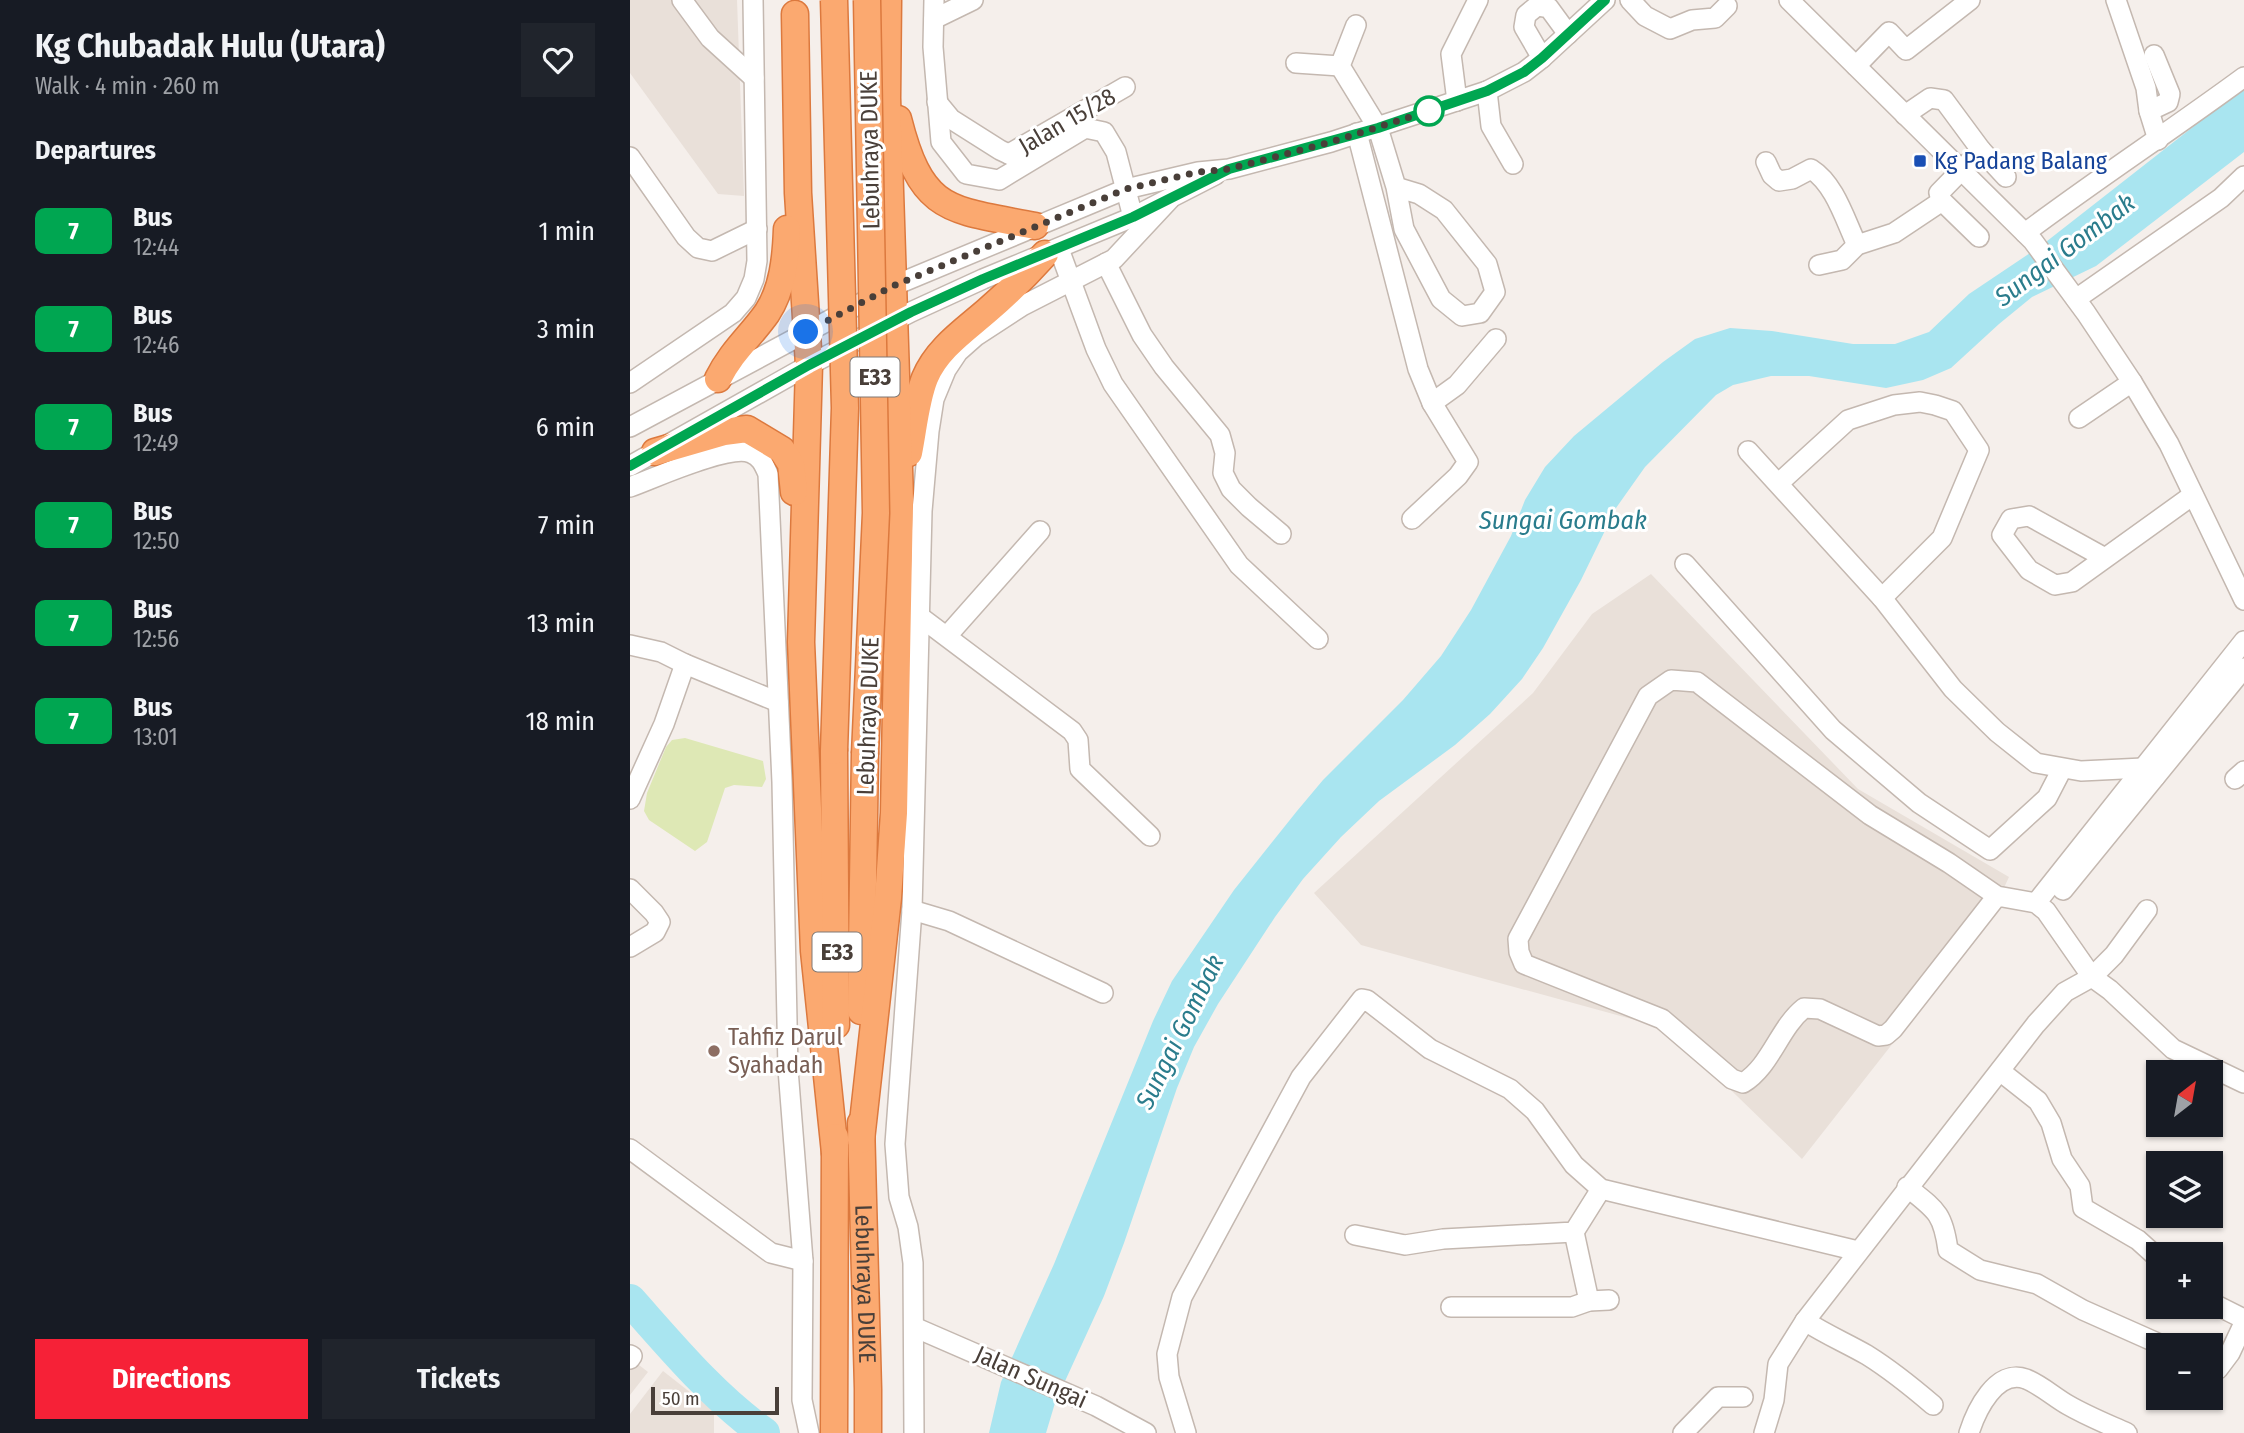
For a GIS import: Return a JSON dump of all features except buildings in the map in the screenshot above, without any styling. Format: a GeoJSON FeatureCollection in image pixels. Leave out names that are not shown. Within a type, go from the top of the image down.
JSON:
{"type":"FeatureCollection","features":[{"type":"Feature","properties":{"kind":"highway","name":"Lebuhraya DUKE"},"geometry":{"type":"LineString","coordinates":[[834,0],[845,408],[834,751],[837,985],[834,1433]]}},
{"type":"Feature","properties":{"kind":"highway","name":"Lebuhraya DUKE"},"geometry":{"type":"LineString","coordinates":[[867,0],[876,513],[865,754],[861,976],[861,1140],[868,1433]]}},
{"type":"Feature","properties":{"kind":"highway"},"geometry":{"type":"LineString","coordinates":[[861,1140],[888,898],[894,813],[900,499],[888,0]]}},
{"type":"Feature","properties":{"kind":"highway"},"geometry":{"type":"LineString","coordinates":[[795,7],[798,193],[809,365],[801,642],[814,951],[835,1153]]}},
{"type":"Feature","properties":{"kind":"highway"},"geometry":{"type":"LineString","coordinates":[[718,379],[729,359],[767,313],[778,292],[782,273],[786,243],[795,7]]}},
{"type":"Feature","properties":{"kind":"highway"},"geometry":{"type":"LineString","coordinates":[[888,73],[905,146],[929,191],[940,201],[956,209],[1035,226]]}},
{"type":"Feature","properties":{"kind":"highway"},"geometry":{"type":"LineString","coordinates":[[900,499],[917,406],[931,365],[946,347],[1052,251]]}},
{"type":"Feature","properties":{"kind":"highway"},"geometry":{"type":"LineString","coordinates":[[655,452],[723,432],[747,429],[765,438],[782,450],[790,464],[795,500],[804,527]]}},
{"type":"Feature","properties":{"kind":"street"},"geometry":{"type":"LineString","coordinates":[[682,0],[710,38],[754,78]]}},
{"type":"Feature","properties":{"kind":"street"},"geometry":{"type":"LineString","coordinates":[[630,383],[733,313],[746,298],[754,279],[757,229],[753,0]]}},
{"type":"Feature","properties":{"kind":"street"},"geometry":{"type":"LineString","coordinates":[[973,0],[934,9],[936,101],[941,142],[966,174],[999,180],[1017,159],[1085,128],[1104,132],[1116,152],[1133,217]]}},
{"type":"Feature","properties":{"kind":"street"},"geometry":{"type":"LineString","coordinates":[[1457,101],[1451,54],[1478,0]]}},
{"type":"Feature","properties":{"kind":"street"},"geometry":{"type":"LineString","coordinates":[[630,427],[893,286],[1126,189],[1198,172],[1229,169],[1378,128],[1487,91],[1524,72],[1605,0]]}},
{"type":"Feature","properties":{"kind":"street"},"geometry":{"type":"LineString","coordinates":[[1630,0],[1645,16],[1670,29],[1692,20],[1715,18],[1727,6]]}},
{"type":"Feature","properties":{"kind":"street"},"geometry":{"type":"LineString","coordinates":[[1789,0],[2029,237],[2081,306],[2132,382],[2169,444],[2244,600]]}},
{"type":"Feature","properties":{"kind":"street"},"geometry":{"type":"LineString","coordinates":[[1856,66],[1889,32],[1906,50],[1970,0]]}},
{"type":"Feature","properties":{"kind":"street"},"geometry":{"type":"LineString","coordinates":[[2116,0],[2146,88],[2149,111],[2158,140]]}},
{"type":"Feature","properties":{"kind":"street"},"geometry":{"type":"LineString","coordinates":[[1542,58],[1524,27],[1526,15],[1537,6],[1549,8],[1568,34]]}},
{"type":"Feature","properties":{"kind":"street"},"geometry":{"type":"LineString","coordinates":[[1340,66],[1356,25]]}},
{"type":"Feature","properties":{"kind":"street"},"geometry":{"type":"LineString","coordinates":[[2149,111],[2168,102],[2170,94],[2154,55]]}},
{"type":"Feature","properties":{"kind":"street"},"geometry":{"type":"LineString","coordinates":[[1296,63],[1340,66]]}},
{"type":"Feature","properties":{"kind":"street"},"geometry":{"type":"LineString","coordinates":[[1340,66],[1378,128],[1396,187],[1404,229],[1441,299],[1462,316],[1480,313],[1495,292],[1487,264],[1444,210],[1419,194],[1396,187]]}},
{"type":"Feature","properties":{"kind":"street"},"geometry":{"type":"LineString","coordinates":[[2029,237],[2090,184],[2158,140],[2244,77]]}},
{"type":"Feature","properties":{"kind":"street","name":"Jalan 15/28"},"geometry":{"type":"LineString","coordinates":[[1017,159],[1125,87]]}},
{"type":"Feature","properties":{"kind":"street"},"geometry":{"type":"LineString","coordinates":[[1487,91],[1491,126],[1513,164]]}},
{"type":"Feature","properties":{"kind":"street"},"geometry":{"type":"LineString","coordinates":[[1905,115],[1930,98],[1944,100],[1981,150],[2006,177]]}},
{"type":"Feature","properties":{"kind":"street"},"geometry":{"type":"LineString","coordinates":[[936,101],[951,120],[1017,159]]}},
{"type":"Feature","properties":{"kind":"street"},"geometry":{"type":"LineString","coordinates":[[1357,133],[1418,369],[1432,403],[1468,462],[1458,476],[1412,519]]}},
{"type":"Feature","properties":{"kind":"street"},"geometry":{"type":"LineString","coordinates":[[1979,237],[1942,201],[1939,193],[1981,150]]}},
{"type":"Feature","properties":{"kind":"street"},"geometry":{"type":"LineString","coordinates":[[630,157],[686,237],[698,248],[712,251],[757,229]]}},
{"type":"Feature","properties":{"kind":"street"},"geometry":{"type":"LineString","coordinates":[[1766,162],[1772,175],[1779,181],[1793,180],[1811,169],[1820,175],[1828,184],[1857,245]]}},
{"type":"Feature","properties":{"kind":"street"},"geometry":{"type":"LineString","coordinates":[[630,466],[894,320],[983,279],[1133,217],[1229,169]]}},
{"type":"Feature","properties":{"kind":"street"},"geometry":{"type":"LineString","coordinates":[[2081,306],[2221,198],[2244,176]]}},
{"type":"Feature","properties":{"kind":"street"},"geometry":{"type":"LineString","coordinates":[[914,1433],[913,1263],[908,1227],[899,1197],[895,1144],[912,910],[922,511],[934,399],[946,370],[958,352],[976,336],[1022,306],[1114,259],[1170,198]]}},
{"type":"Feature","properties":{"kind":"street"},"geometry":{"type":"LineString","coordinates":[[1819,265],[1842,260],[1857,245],[1894,233],[1942,201]]}},
{"type":"Feature","properties":{"kind":"street"},"geometry":{"type":"LineString","coordinates":[[1052,251],[1071,282],[1096,349],[1127,405],[1239,565],[1318,639]]}},
{"type":"Feature","properties":{"kind":"street"},"geometry":{"type":"LineString","coordinates":[[1106,263],[1142,335],[1164,367],[1220,435],[1225,453],[1223,473],[1231,489],[1281,534]]}},
{"type":"Feature","properties":{"kind":"street"},"geometry":{"type":"LineString","coordinates":[[1432,403],[1457,385],[1496,339]]}},
{"type":"Feature","properties":{"kind":"street"},"geometry":{"type":"LineString","coordinates":[[2079,418],[2132,382]]}},
{"type":"Feature","properties":{"kind":"street"},"geometry":{"type":"LineString","coordinates":[[1779,483],[1848,420],[1894,405],[1920,402],[1953,411],[1979,450],[1942,538],[1882,598]]}},
{"type":"Feature","properties":{"kind":"street"},"geometry":{"type":"LineString","coordinates":[[630,487],[734,451],[754,454],[762,460],[768,474],[782,782],[788,1069],[803,1261],[803,1400],[809,1433]]}},
{"type":"Feature","properties":{"kind":"street"},"geometry":{"type":"LineString","coordinates":[[1748,452],[1882,598],[1953,689],[1997,732],[2036,763],[2081,771],[2149,773],[2244,668]]}},
{"type":"Feature","properties":{"kind":"street"},"geometry":{"type":"LineString","coordinates":[[2105,558],[2029,516],[2011,519],[2002,535],[2029,570],[2055,585],[2071,582],[2105,558],[2193,495]]}},
{"type":"Feature","properties":{"kind":"street"},"geometry":{"type":"LineString","coordinates":[[947,636],[1040,531]]}},
{"type":"Feature","properties":{"kind":"street"},"geometry":{"type":"LineString","coordinates":[[1685,564],[1833,730],[1919,803],[1990,850],[2047,798],[2062,769]]}},
{"type":"Feature","properties":{"kind":"street"},"geometry":{"type":"LineString","coordinates":[[919,615],[1072,731],[1078,740],[1080,769],[1150,836]]}},
{"type":"Feature","properties":{"kind":"street"},"geometry":{"type":"LineString","coordinates":[[2041,907],[2149,773],[2244,641]]}},
{"type":"Feature","properties":{"kind":"street"},"geometry":{"type":"LineString","coordinates":[[630,645],[661,652],[778,702]]}},
{"type":"Feature","properties":{"kind":"street"},"geometry":{"type":"LineString","coordinates":[[630,796],[664,724],[685,664]]}},
{"type":"Feature","properties":{"kind":"street"},"geometry":{"type":"LineString","coordinates":[[1997,896],[1886,1035],[1878,1036],[1820,1009],[1804,1008],[1793,1017],[1754,1076],[1743,1083],[1732,1079],[1662,1019],[1524,964],[1519,952],[1518,939],[1648,696],[1671,680],[1697,682],[1870,815],[1997,896],[2041,907],[2092,977],[2110,990],[2174,1049],[2244,1083]]}},
{"type":"Feature","properties":{"kind":"street"},"geometry":{"type":"LineString","coordinates":[[630,889],[660,922],[654,932],[630,947]]}},
{"type":"Feature","properties":{"kind":"street"},"geometry":{"type":"LineString","coordinates":[[912,910],[949,921],[1103,993]]}},
{"type":"Feature","properties":{"kind":"street"},"geometry":{"type":"LineString","coordinates":[[1768,1431],[1778,1364],[1805,1321],[2036,1024],[2065,992],[2092,977],[2115,955],[2147,910]]}},
{"type":"Feature","properties":{"kind":"street"},"geometry":{"type":"LineString","coordinates":[[1186,1433],[1169,1377],[1167,1354],[1182,1297],[1301,1077],[1362,999],[1367,1000],[1430,1049],[1510,1089],[1535,1111],[1574,1165],[1601,1189],[1858,1251]]}},
{"type":"Feature","properties":{"kind":"street"},"geometry":{"type":"LineString","coordinates":[[2000,1071],[2038,1101],[2051,1123],[2062,1159],[2080,1186],[2083,1208],[2146,1247]]}},
{"type":"Feature","properties":{"kind":"street"},"geometry":{"type":"LineString","coordinates":[[630,1149],[771,1253],[803,1261]]}},
{"type":"Feature","properties":{"kind":"street"},"geometry":{"type":"LineString","coordinates":[[1907,1187],[1936,1211],[1945,1225],[1948,1250],[1980,1270],[2037,1284],[2083,1310],[2146,1338]]}},
{"type":"Feature","properties":{"kind":"street"},"geometry":{"type":"LineString","coordinates":[[1589,1301],[1574,1232],[1601,1189]]}},
{"type":"Feature","properties":{"kind":"street"},"geometry":{"type":"LineString","coordinates":[[1355,1235],[1405,1245],[1443,1239],[1574,1232]]}},
{"type":"Feature","properties":{"kind":"street"},"geometry":{"type":"LineString","coordinates":[[1451,1307],[1572,1307],[1589,1301],[1609,1300]]}},
{"type":"Feature","properties":{"kind":"street"},"geometry":{"type":"LineString","coordinates":[[2223,1309],[2244,1321],[2231,1353],[2223,1363]]}},
{"type":"Feature","properties":{"kind":"street"},"geometry":{"type":"LineString","coordinates":[[1805,1321],[1866,1355],[1933,1405]]}},
{"type":"Feature","properties":{"kind":"street","name":"Jalan Sungai"},"geometry":{"type":"LineString","coordinates":[[914,1327],[1096,1406],[1146,1433]]}},
{"type":"Feature","properties":{"kind":"street"},"geometry":{"type":"LineString","coordinates":[[1969,1433],[1973,1418],[1993,1388],[2007,1380],[2024,1378],[2085,1415],[2127,1433]]}},
{"type":"Feature","properties":{"kind":"street"},"geometry":{"type":"LineString","coordinates":[[1683,1433],[1718,1397],[1743,1397]]}},
{"type":"Feature","properties":{"kind":"shaded area"},"geometry":{"type":"Polygon","coordinates":[[[630,0],[737,0],[744,196],[718,194],[630,73],[630,0]]]}},
{"type":"Feature","properties":{"kind":"shaded area"},"geometry":{"type":"Polygon","coordinates":[[[1651,574],[1858,789],[2009,877],[1988,922],[1802,1159],[1668,1029],[1361,945],[1314,893],[1533,693],[1592,614],[1651,574]]]}},
{"type":"Feature","properties":{"kind":"shaded area"},"geometry":{"type":"Polygon","coordinates":[[[630,1358],[648,1372],[630,1395],[630,1358]]]}},
{"type":"Feature","properties":{"kind":"shaded area"},"geometry":{"type":"Polygon","coordinates":[[[663,1371],[714,1411],[714,1433],[630,1433],[630,1414],[663,1371]]]}},
{"type":"Feature","properties":{"kind":"green space"},"geometry":{"type":"Polygon","coordinates":[[[685,738],[763,761],[766,779],[762,787],[734,785],[725,788],[707,842],[695,851],[649,820],[644,811],[647,793],[666,747],[672,740],[685,738]]]}},
{"type":"Feature","properties":{"kind":"water","name":"Sungai Gombak"},"geometry":{"type":"Polygon","coordinates":[[[2244,87],[2244,152],[2096,266],[2032,297],[1951,368],[1923,380],[1886,388],[1809,376],[1771,376],[1733,385],[1716,395],[1645,467],[1616,508],[1581,580],[1543,648],[1522,679],[1490,714],[1455,745],[1379,801],[1341,837],[1303,879],[1275,917],[1218,1004],[1194,1047],[1104,1296],[1055,1403],[1046,1433],[989,1433],[1001,1382],[1054,1264],[1153,1021],[1172,981],[1234,890],[1297,811],[1323,780],[1403,700],[1441,656],[1471,610],[1511,536],[1525,500],[1545,467],[1574,436],[1695,339],[1730,328],[1772,331],[1853,344],[1895,344],[1929,332],[1969,294],[2042,245],[2244,87]]]}},
{"type":"Feature","properties":{"kind":"waterway"},"geometry":{"type":"LineString","coordinates":[[630,1300],[727,1404],[764,1433]]}},
{"type":"Feature","properties":{"kind":"bus line","name":"7"},"geometry":{"type":"LineString","coordinates":[[630,466],[809,365],[911,312],[1133,217],[1229,169],[1378,128],[1487,91],[1524,72],[1605,0]]}},
{"type":"Feature","properties":{"kind":"place","name":"Kg Padang Balang"},"geometry":{"type":"Point","coordinates":[1920,161]}},
{"type":"Feature","properties":{"kind":"place","name":"Tahfiz Darul Syahadah"},"geometry":{"type":"Point","coordinates":[714,1051]}},
{"type":"Feature","properties":{"kind":"route"},"geometry":{"type":"LineString","coordinates":[[806,332],[893,286],[1126,189],[1198,172],[1229,169],[1331,142],[1429,111]]}}]}
